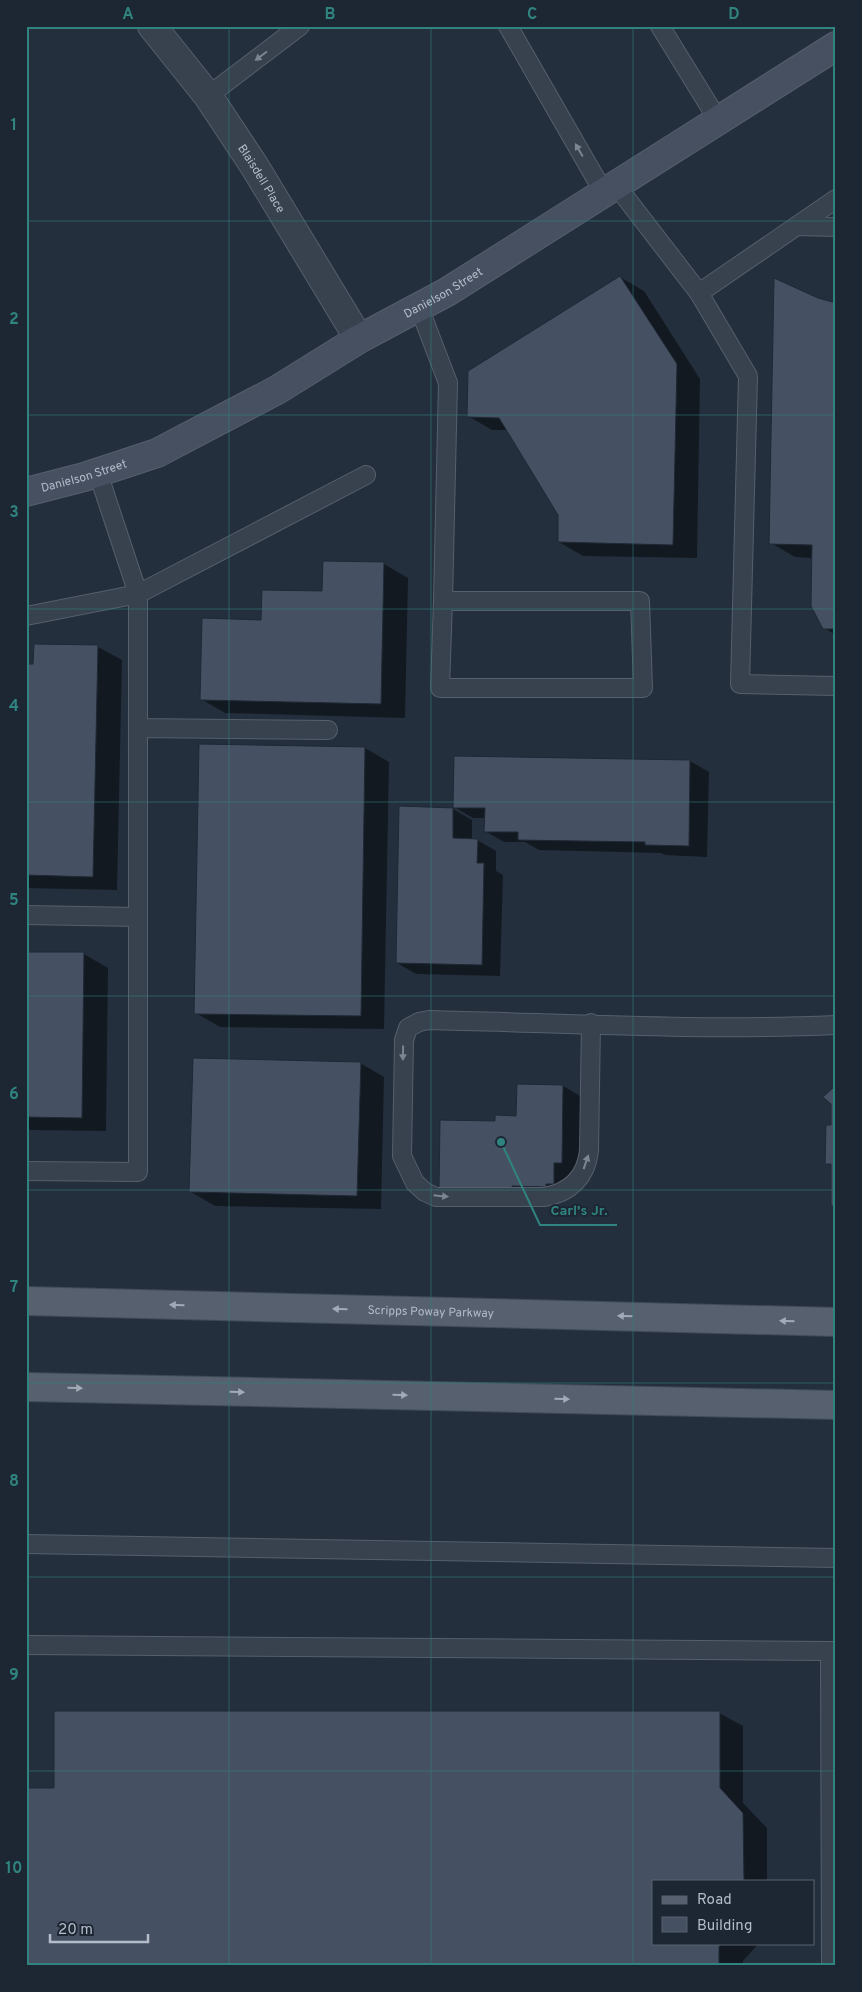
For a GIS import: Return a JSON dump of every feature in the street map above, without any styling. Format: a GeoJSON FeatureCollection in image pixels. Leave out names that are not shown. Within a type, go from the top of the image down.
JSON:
{"type":"FeatureCollection","features":[{"type":"Feature","properties":{"kind":"main road","name":"Scripps Poway Parkway"},"geometry":{"type":"LineString","coordinates":[[26,1301],[836,1322]]}},
{"type":"Feature","properties":{"kind":"main road"},"geometry":{"type":"LineString","coordinates":[[26,1387],[836,1405]]}},
{"type":"Feature","properties":{"kind":"street","name":"Blaisdell Place"},"geometry":{"type":"LineString","coordinates":[[152,26],[208,96],[255,167],[359,339]]}},
{"type":"Feature","properties":{"kind":"street","name":"Danielson Street"},"geometry":{"type":"LineString","coordinates":[[26,492],[98,472],[157,452],[277,390],[359,339],[446,292],[836,46]]}},
{"type":"Feature","properties":{"kind":"lane"},"geometry":{"type":"LineString","coordinates":[[208,96],[300,26]]}},
{"type":"Feature","properties":{"kind":"lane"},"geometry":{"type":"LineString","coordinates":[[508,26],[610,189],[699,293],[748,376],[740,684],[836,686]]}},
{"type":"Feature","properties":{"kind":"lane"},"geometry":{"type":"LineString","coordinates":[[665,28],[718,120]]}},
{"type":"Feature","properties":{"kind":"lane"},"geometry":{"type":"LineString","coordinates":[[699,293],[836,199]]}},
{"type":"Feature","properties":{"kind":"lane"},"geometry":{"type":"LineString","coordinates":[[797,226],[836,227]]}},
{"type":"Feature","properties":{"kind":"lane"},"geometry":{"type":"LineString","coordinates":[[419,307],[448,383],[440,688],[643,688],[640,602],[443,602]]}},
{"type":"Feature","properties":{"kind":"lane"},"geometry":{"type":"LineString","coordinates":[[26,1171],[138,1172],[138,594],[98,472]]}},
{"type":"Feature","properties":{"kind":"lane"},"geometry":{"type":"LineString","coordinates":[[26,616],[138,594],[366,475]]}},
{"type":"Feature","properties":{"kind":"lane"},"geometry":{"type":"LineString","coordinates":[[138,728],[328,730]]}},
{"type":"Feature","properties":{"kind":"lane"},"geometry":{"type":"LineString","coordinates":[[26,915],[138,917]]}},
{"type":"Feature","properties":{"kind":"lane"},"geometry":{"type":"LineString","coordinates":[[591,1023],[590,1151],[588,1163],[570,1188],[557,1195],[544,1197],[436,1197],[425,1192],[415,1183],[402,1156],[404,1040],[408,1028],[419,1022],[429,1020],[591,1023],[769,1028],[836,1025]]}},
{"type":"Feature","properties":{"kind":"lane"},"geometry":{"type":"LineString","coordinates":[[26,1544],[836,1558]]}},
{"type":"Feature","properties":{"kind":"lane"},"geometry":{"type":"LineString","coordinates":[[26,1645],[833,1651],[831,1966]]}},
{"type":"Feature","properties":{"kind":"building"},"geometry":{"type":"Polygon","coordinates":[[[620,276],[677,364],[673,545],[558,542],[558,515],[499,418],[467,417],[468,371],[620,276]]]}},
{"type":"Feature","properties":{"kind":"building"},"geometry":{"type":"Polygon","coordinates":[[[774,278],[818,298],[836,303],[836,629],[823,629],[811,606],[812,545],[769,544],[774,278]]]}},
{"type":"Feature","properties":{"kind":"building"},"geometry":{"type":"Polygon","coordinates":[[[323,561],[384,562],[381,704],[200,700],[202,618],[261,620],[262,590],[322,591],[323,561]]]}},
{"type":"Feature","properties":{"kind":"building"},"geometry":{"type":"Polygon","coordinates":[[[34,644],[98,645],[93,877],[26,875],[26,664],[33,664],[34,644]]]}},
{"type":"Feature","properties":{"kind":"building"},"geometry":{"type":"Polygon","coordinates":[[[199,744],[365,747],[361,1016],[194,1014],[199,744]]]}},
{"type":"Feature","properties":{"kind":"building"},"geometry":{"type":"Polygon","coordinates":[[[454,756],[690,760],[689,846],[645,845],[645,842],[518,840],[518,832],[484,832],[485,808],[453,808],[454,756]]]}},
{"type":"Feature","properties":{"kind":"building"},"geometry":{"type":"Polygon","coordinates":[[[399,806],[453,808],[453,838],[478,839],[477,863],[484,863],[482,965],[396,963],[399,806]]]}},
{"type":"Feature","properties":{"kind":"building"},"geometry":{"type":"Polygon","coordinates":[[[26,952],[84,952],[82,1118],[26,1117],[26,952]]]}},
{"type":"Feature","properties":{"kind":"building"},"geometry":{"type":"Polygon","coordinates":[[[193,1058],[361,1062],[357,1196],[189,1192],[193,1058]]]}},
{"type":"Feature","properties":{"kind":"building"},"geometry":{"type":"Polygon","coordinates":[[[517,1084],[563,1085],[562,1163],[554,1163],[554,1184],[546,1184],[546,1187],[512,1186],[512,1191],[439,1189],[440,1120],[495,1121],[495,1115],[516,1116],[517,1084]]]}},
{"type":"Feature","properties":{"kind":"building"},"geometry":{"type":"Polygon","coordinates":[[[836,1085],[836,1206],[831,1206],[831,1164],[825,1164],[826,1125],[831,1125],[831,1104],[823,1097],[836,1085]]]}},
{"type":"Feature","properties":{"kind":"building"},"geometry":{"type":"Polygon","coordinates":[[[54,1711],[720,1711],[720,1788],[743,1813],[744,1880],[652,1880],[652,1944],[721,1944],[719,1947],[719,1966],[26,1966],[26,1788],[54,1788],[54,1711]]]}},
{"type":"Feature","properties":{"kind":"place","name":"Carl's Jr."},"geometry":{"type":"Point","coordinates":[501,1142]}}]}
